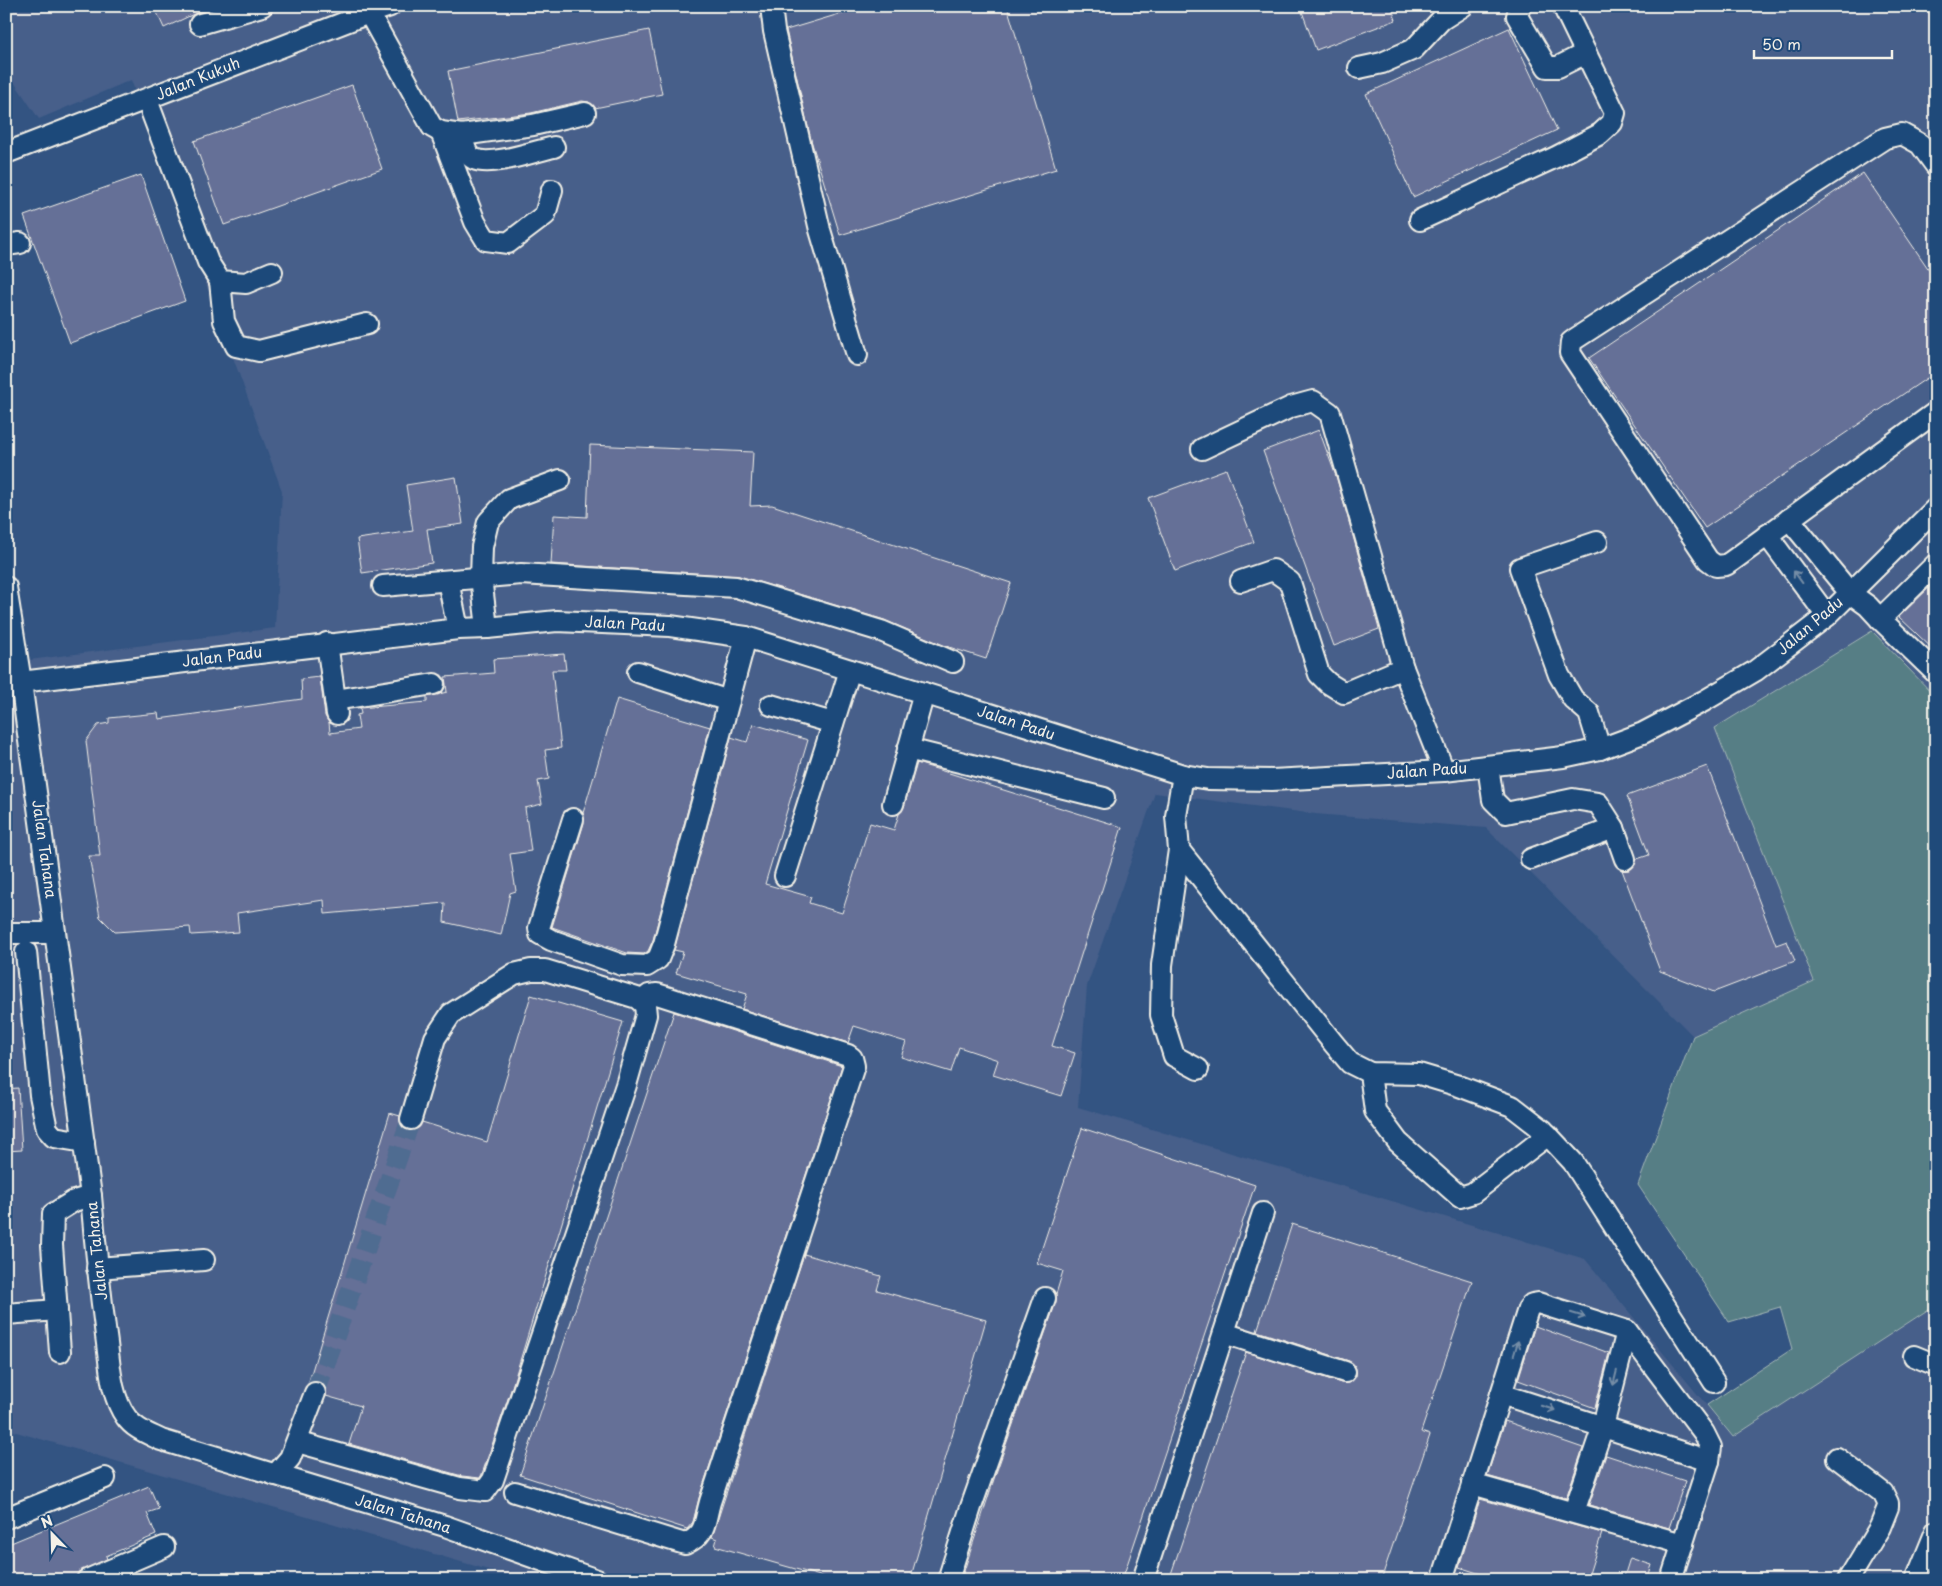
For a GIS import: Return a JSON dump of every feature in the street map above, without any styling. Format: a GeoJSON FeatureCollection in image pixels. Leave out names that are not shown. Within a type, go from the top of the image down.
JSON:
{"type":"FeatureCollection","features":[{"type":"Feature","properties":{"kind":"street"},"geometry":{"type":"LineString","coordinates":[[200,24],[262,6]]}},
{"type":"Feature","properties":{"kind":"street","name":"Jalan Kukuh"},"geometry":{"type":"LineString","coordinates":[[6,153],[390,6]]}},
{"type":"Feature","properties":{"kind":"street"},"geometry":{"type":"LineString","coordinates":[[771,6],[774,31],[820,230],[857,355]]}},
{"type":"Feature","properties":{"kind":"street"},"geometry":{"type":"LineString","coordinates":[[1359,68],[1382,63],[1414,49],[1441,20],[1463,6]]}},
{"type":"Feature","properties":{"kind":"street"},"geometry":{"type":"LineString","coordinates":[[1520,6],[1517,16],[1547,68],[1558,67],[1586,54]]}},
{"type":"Feature","properties":{"kind":"street"},"geometry":{"type":"LineString","coordinates":[[1420,220],[1556,157],[1600,134],[1612,122],[1615,112],[1563,6]]}},
{"type":"Feature","properties":{"kind":"street"},"geometry":{"type":"LineString","coordinates":[[369,13],[432,126],[442,132],[462,136],[533,125],[585,114]]}},
{"type":"Feature","properties":{"kind":"street"},"geometry":{"type":"LineString","coordinates":[[147,100],[208,262],[220,281],[224,321],[236,346],[259,351],[367,324]]}},
{"type":"Feature","properties":{"kind":"street"},"geometry":{"type":"LineString","coordinates":[[442,132],[475,222],[486,240],[508,243],[545,215],[552,190]]}},
{"type":"Feature","properties":{"kind":"street"},"geometry":{"type":"LineString","coordinates":[[1936,166],[1920,144],[1902,134],[1885,138],[1571,342],[1570,353],[1571,358],[1711,564],[1721,566],[1726,565],[1768,535],[1936,412]]}},
{"type":"Feature","properties":{"kind":"street"},"geometry":{"type":"LineString","coordinates":[[462,136],[466,150],[473,159],[491,162],[554,147]]}},
{"type":"Feature","properties":{"kind":"street"},"geometry":{"type":"LineString","coordinates":[[220,281],[246,283],[272,272]]}},
{"type":"Feature","properties":{"kind":"street"},"geometry":{"type":"LineString","coordinates":[[1202,449],[1291,407],[1313,401],[1330,413],[1403,668],[1444,771]]}},
{"type":"Feature","properties":{"kind":"street"},"geometry":{"type":"LineString","coordinates":[[487,628],[481,577],[482,547],[488,522],[509,499],[560,480]]}},
{"type":"Feature","properties":{"kind":"street","name":"Jalan Padu"},"geometry":{"type":"LineString","coordinates":[[21,682],[327,644],[557,620],[670,626],[746,637],[1183,775],[1208,779],[1272,780],[1444,771],[1563,757],[1600,749],[1643,733],[1704,701],[1755,671],[1827,616],[1936,508]]}},
{"type":"Feature","properties":{"kind":"street"},"geometry":{"type":"LineString","coordinates":[[1789,519],[1850,593],[1868,606],[1936,673]]}},
{"type":"Feature","properties":{"kind":"street"},"geometry":{"type":"LineString","coordinates":[[1768,535],[1827,616]]}},
{"type":"Feature","properties":{"kind":"street"},"geometry":{"type":"LineString","coordinates":[[1597,542],[1520,568],[1558,676],[1573,699],[1589,714],[1600,749]]}},
{"type":"Feature","properties":{"kind":"street"},"geometry":{"type":"LineString","coordinates":[[1880,618],[1936,564]]}},
{"type":"Feature","properties":{"kind":"street"},"geometry":{"type":"LineString","coordinates":[[1241,582],[1273,570],[1290,582],[1319,674],[1328,683],[1344,693],[1403,668]]}},
{"type":"Feature","properties":{"kind":"street"},"geometry":{"type":"LineString","coordinates":[[383,586],[522,574],[736,587],[881,631],[953,662]]}},
{"type":"Feature","properties":{"kind":"street"},"geometry":{"type":"LineString","coordinates":[[448,581],[458,629]]}},
{"type":"Feature","properties":{"kind":"street","name":"Jalan Tahana"},"geometry":{"type":"LineString","coordinates":[[6,587],[21,682],[84,1142],[97,1268],[114,1388],[117,1400],[127,1419],[141,1430],[161,1440],[444,1526],[597,1580]]}},
{"type":"Feature","properties":{"kind":"street"},"geometry":{"type":"LineString","coordinates":[[574,819],[540,928],[540,934],[551,940],[622,965],[647,966],[658,958],[664,944],[746,637]]}},
{"type":"Feature","properties":{"kind":"street"},"geometry":{"type":"LineString","coordinates":[[327,644],[336,707],[434,684]]}},
{"type":"Feature","properties":{"kind":"street"},"geometry":{"type":"LineString","coordinates":[[785,876],[850,670]]}},
{"type":"Feature","properties":{"kind":"street"},"geometry":{"type":"LineString","coordinates":[[638,672],[729,701]]}},
{"type":"Feature","properties":{"kind":"street"},"geometry":{"type":"LineString","coordinates":[[893,804],[924,693]]}},
{"type":"Feature","properties":{"kind":"street"},"geometry":{"type":"LineString","coordinates":[[771,705],[833,723]]}},
{"type":"Feature","properties":{"kind":"street"},"geometry":{"type":"LineString","coordinates":[[908,749],[1104,798]]}},
{"type":"Feature","properties":{"kind":"street"},"geometry":{"type":"LineString","coordinates":[[1488,766],[1493,800],[1506,813],[1573,799],[1598,803],[1614,828],[1625,859]]}},
{"type":"Feature","properties":{"kind":"street"},"geometry":{"type":"LineString","coordinates":[[1183,775],[1176,816],[1179,850],[1162,965],[1162,1015],[1174,1056],[1198,1069]]}},
{"type":"Feature","properties":{"kind":"street"},"geometry":{"type":"LineString","coordinates":[[1530,859],[1614,828]]}},
{"type":"Feature","properties":{"kind":"street"},"geometry":{"type":"LineString","coordinates":[[1179,850],[1350,1062],[1370,1073],[1419,1074],[1459,1086],[1512,1106],[1548,1135],[1573,1162],[1714,1382]]}},
{"type":"Feature","properties":{"kind":"street"},"geometry":{"type":"LineString","coordinates":[[6,933],[55,933]]}},
{"type":"Feature","properties":{"kind":"street"},"geometry":{"type":"LineString","coordinates":[[26,952],[40,1095],[47,1129],[54,1137],[84,1142]]}},
{"type":"Feature","properties":{"kind":"street"},"geometry":{"type":"LineString","coordinates":[[297,1442],[460,1488],[486,1491],[493,1480],[626,1085],[646,1015],[645,1005],[642,1001],[545,970],[531,970],[514,974],[451,1014],[436,1038],[411,1119]]}},
{"type":"Feature","properties":{"kind":"street"},"geometry":{"type":"LineString","coordinates":[[515,1492],[686,1544],[698,1538],[702,1531],[854,1066],[852,1058],[848,1055],[657,994],[649,995],[642,1001]]}},
{"type":"Feature","properties":{"kind":"street"},"geometry":{"type":"LineString","coordinates":[[1370,1073],[1375,1111],[1398,1142],[1460,1196],[1473,1192],[1548,1135]]}},
{"type":"Feature","properties":{"kind":"street"},"geometry":{"type":"LineString","coordinates":[[60,1352],[52,1245],[53,1214],[74,1200],[91,1196]]}},
{"type":"Feature","properties":{"kind":"street"},"geometry":{"type":"LineString","coordinates":[[1143,1580],[1263,1213]]}},
{"type":"Feature","properties":{"kind":"street"},"geometry":{"type":"LineString","coordinates":[[97,1268],[204,1260]]}},
{"type":"Feature","properties":{"kind":"street"},"geometry":{"type":"LineString","coordinates":[[948,1580],[971,1506],[1045,1298]]}},
{"type":"Feature","properties":{"kind":"street"},"geometry":{"type":"LineString","coordinates":[[1445,1579],[1472,1484],[1528,1309],[1532,1304],[1538,1303],[1627,1331],[1704,1433],[1711,1447],[1710,1461],[1671,1580]]}},
{"type":"Feature","properties":{"kind":"street"},"geometry":{"type":"LineString","coordinates":[[6,1314],[57,1310]]}},
{"type":"Feature","properties":{"kind":"street"},"geometry":{"type":"LineString","coordinates":[[1574,1512],[1603,1426],[1627,1331]]}},
{"type":"Feature","properties":{"kind":"street"},"geometry":{"type":"LineString","coordinates":[[1224,1332],[1345,1372]]}},
{"type":"Feature","properties":{"kind":"street"},"geometry":{"type":"LineString","coordinates":[[1914,1356],[1936,1366]]}},
{"type":"Feature","properties":{"kind":"street"},"geometry":{"type":"LineString","coordinates":[[275,1475],[290,1458],[315,1393]]}},
{"type":"Feature","properties":{"kind":"street"},"geometry":{"type":"LineString","coordinates":[[1501,1394],[1710,1461]]}},
{"type":"Feature","properties":{"kind":"street"},"geometry":{"type":"LineString","coordinates":[[1836,1458],[1883,1493],[1888,1503],[1880,1526],[1848,1580]]}},
{"type":"Feature","properties":{"kind":"street"},"geometry":{"type":"LineString","coordinates":[[6,1518],[105,1478]]}},
{"type":"Feature","properties":{"kind":"street"},"geometry":{"type":"LineString","coordinates":[[1472,1484],[1683,1544]]}},
{"type":"Feature","properties":{"kind":"street"},"geometry":{"type":"LineString","coordinates":[[1916,1580],[1936,1531]]}},
{"type":"Feature","properties":{"kind":"street"},"geometry":{"type":"LineString","coordinates":[[87,1580],[164,1547]]}},
{"type":"Feature","properties":{"kind":"shaded area"},"geometry":{"type":"Polygon","coordinates":[[[6,6],[1936,6],[1936,697],[1871,631],[1715,728],[1815,981],[1693,1036],[1486,828],[1315,814],[1155,793],[1087,986],[1078,1107],[1585,1259],[1733,1437],[1929,1309],[1936,1317],[1936,1580],[523,1580],[6,1429],[6,663],[275,628],[282,491],[131,80],[39,119],[6,70],[6,6]]]}},
{"type":"Feature","properties":{"kind":"green space"},"geometry":{"type":"Polygon","coordinates":[[[1872,631],[1936,697],[1936,1317],[1929,1309],[1733,1437],[1707,1405],[1792,1349],[1780,1307],[1729,1322],[1638,1185],[1693,1036],[1814,981],[1715,728],[1872,631]]]}},
{"type":"Feature","properties":{"kind":"building"},"geometry":{"type":"Polygon","coordinates":[[[154,6],[211,6],[164,28],[154,6]]]}},
{"type":"Feature","properties":{"kind":"building"},"geometry":{"type":"Polygon","coordinates":[[[866,6],[1007,6],[1056,169],[840,235],[811,140],[786,30],[866,6]]]}},
{"type":"Feature","properties":{"kind":"building"},"geometry":{"type":"Polygon","coordinates":[[[1300,6],[1391,6],[1396,20],[1316,50],[1300,6]]]}},
{"type":"Feature","properties":{"kind":"building"},"geometry":{"type":"Polygon","coordinates":[[[1509,28],[1557,130],[1413,197],[1366,94],[1509,28]]]}},
{"type":"Feature","properties":{"kind":"building"},"geometry":{"type":"Polygon","coordinates":[[[649,30],[662,94],[595,108],[589,102],[582,101],[531,113],[458,122],[448,71],[649,30]]]}},
{"type":"Feature","properties":{"kind":"building"},"geometry":{"type":"Polygon","coordinates":[[[352,85],[382,169],[224,225],[194,141],[352,85]]]}},
{"type":"Feature","properties":{"kind":"building"},"geometry":{"type":"Polygon","coordinates":[[[1863,173],[1936,280],[1936,372],[1705,528],[1589,358],[1863,173]]]}},
{"type":"Feature","properties":{"kind":"building"},"geometry":{"type":"Polygon","coordinates":[[[141,175],[185,301],[70,343],[24,216],[141,175]]]}},
{"type":"Feature","properties":{"kind":"building"},"geometry":{"type":"Polygon","coordinates":[[[1319,430],[1337,479],[1379,629],[1334,646],[1263,451],[1319,430]]]}},
{"type":"Feature","properties":{"kind":"building"},"geometry":{"type":"Polygon","coordinates":[[[590,445],[753,452],[750,506],[772,505],[1011,583],[986,659],[946,646],[884,620],[739,576],[551,564],[554,515],[587,517],[590,445]]]}},
{"type":"Feature","properties":{"kind":"building"},"geometry":{"type":"Polygon","coordinates":[[[1226,469],[1254,542],[1175,571],[1148,498],[1226,469]]]}},
{"type":"Feature","properties":{"kind":"building"},"geometry":{"type":"Polygon","coordinates":[[[456,477],[463,524],[427,529],[432,563],[362,573],[357,539],[413,531],[406,485],[456,477]]]}},
{"type":"Feature","properties":{"kind":"building"},"geometry":{"type":"Polygon","coordinates":[[[1936,581],[1936,652],[1899,617],[1936,581]]]}},
{"type":"Feature","properties":{"kind":"building"},"geometry":{"type":"Polygon","coordinates":[[[564,654],[566,670],[552,670],[561,748],[545,750],[549,779],[538,781],[542,804],[525,808],[531,851],[510,854],[516,891],[510,893],[501,935],[444,922],[445,903],[325,914],[324,900],[237,913],[239,932],[191,935],[190,927],[115,932],[100,917],[89,856],[100,856],[86,741],[98,725],[109,723],[109,718],[158,713],[159,719],[302,699],[301,679],[320,677],[325,716],[329,722],[330,733],[359,729],[357,715],[361,714],[360,708],[427,702],[427,697],[447,692],[445,677],[494,673],[493,659],[564,654]]]}},
{"type":"Feature","properties":{"kind":"building"},"geometry":{"type":"Polygon","coordinates":[[[617,699],[710,727],[653,940],[648,951],[644,954],[627,953],[552,927],[584,823],[583,813],[617,699]]]}},
{"type":"Feature","properties":{"kind":"building"},"geometry":{"type":"Polygon","coordinates":[[[753,724],[808,740],[765,884],[811,897],[809,903],[842,913],[870,823],[894,830],[899,814],[904,807],[917,763],[1122,827],[1052,1046],[1075,1053],[1061,1096],[993,1075],[998,1060],[959,1047],[951,1072],[901,1057],[906,1042],[854,1026],[848,1043],[742,1009],[747,994],[676,973],[683,952],[674,950],[731,737],[747,742],[753,724]]]}},
{"type":"Feature","properties":{"kind":"building"},"geometry":{"type":"Polygon","coordinates":[[[1707,766],[1776,945],[1787,941],[1795,961],[1714,992],[1660,971],[1622,870],[1629,870],[1634,866],[1637,859],[1649,855],[1627,796],[1707,766]]]}},
{"type":"Feature","properties":{"kind":"building"},"geometry":{"type":"Polygon","coordinates":[[[531,995],[623,1022],[512,1387],[482,1474],[480,1478],[462,1476],[349,1444],[361,1406],[326,1396],[324,1386],[320,1382],[314,1381],[308,1384],[390,1113],[400,1116],[400,1122],[407,1130],[414,1130],[422,1122],[487,1142],[531,995]]]}},
{"type":"Feature","properties":{"kind":"building"},"geometry":{"type":"Polygon","coordinates":[[[674,1012],[842,1066],[699,1498],[693,1522],[687,1529],[520,1475],[674,1012]]]}},
{"type":"Feature","properties":{"kind":"building"},"geometry":{"type":"Polygon","coordinates":[[[18,1088],[22,1150],[6,1151],[6,1089],[18,1088]]]}},
{"type":"Feature","properties":{"kind":"building"},"geometry":{"type":"Polygon","coordinates":[[[1082,1128],[1255,1185],[1122,1580],[961,1580],[1056,1302],[1056,1294],[1063,1271],[1037,1263],[1082,1128]]]}},
{"type":"Feature","properties":{"kind":"building"},"geometry":{"type":"Polygon","coordinates":[[[1292,1224],[1472,1281],[1421,1432],[1430,1435],[1381,1580],[1169,1580],[1246,1352],[1341,1383],[1348,1383],[1356,1376],[1356,1369],[1349,1361],[1257,1331],[1292,1224]]]}},
{"type":"Feature","properties":{"kind":"building"},"geometry":{"type":"Polygon","coordinates":[[[804,1254],[881,1276],[877,1290],[986,1320],[910,1580],[834,1580],[715,1546],[717,1539],[712,1537],[804,1254]]]}},
{"type":"Feature","properties":{"kind":"building"},"geometry":{"type":"Polygon","coordinates":[[[1535,1326],[1609,1353],[1595,1408],[1518,1380],[1535,1326]]]}},
{"type":"Feature","properties":{"kind":"building"},"geometry":{"type":"Polygon","coordinates":[[[1505,1421],[1583,1448],[1566,1498],[1487,1476],[1505,1421]]]}},
{"type":"Feature","properties":{"kind":"building"},"geometry":{"type":"Polygon","coordinates":[[[1606,1455],[1685,1481],[1669,1528],[1589,1505],[1606,1455]]]}},
{"type":"Feature","properties":{"kind":"building"},"geometry":{"type":"Polygon","coordinates":[[[149,1486],[159,1509],[147,1513],[156,1535],[106,1556],[107,1559],[78,1573],[75,1580],[6,1580],[6,1545],[149,1486]]]}},
{"type":"Feature","properties":{"kind":"building"},"geometry":{"type":"Polygon","coordinates":[[[1480,1499],[1602,1533],[1587,1580],[1499,1580],[1459,1567],[1480,1499]]]}},
{"type":"Feature","properties":{"kind":"building"},"geometry":{"type":"Polygon","coordinates":[[[1630,1558],[1652,1565],[1647,1580],[1623,1580],[1630,1558]]]}},
{"type":"Feature","properties":{"kind":"tunnel"},"geometry":{"type":"LineString","coordinates":[[315,1393],[411,1119]]}}]}
